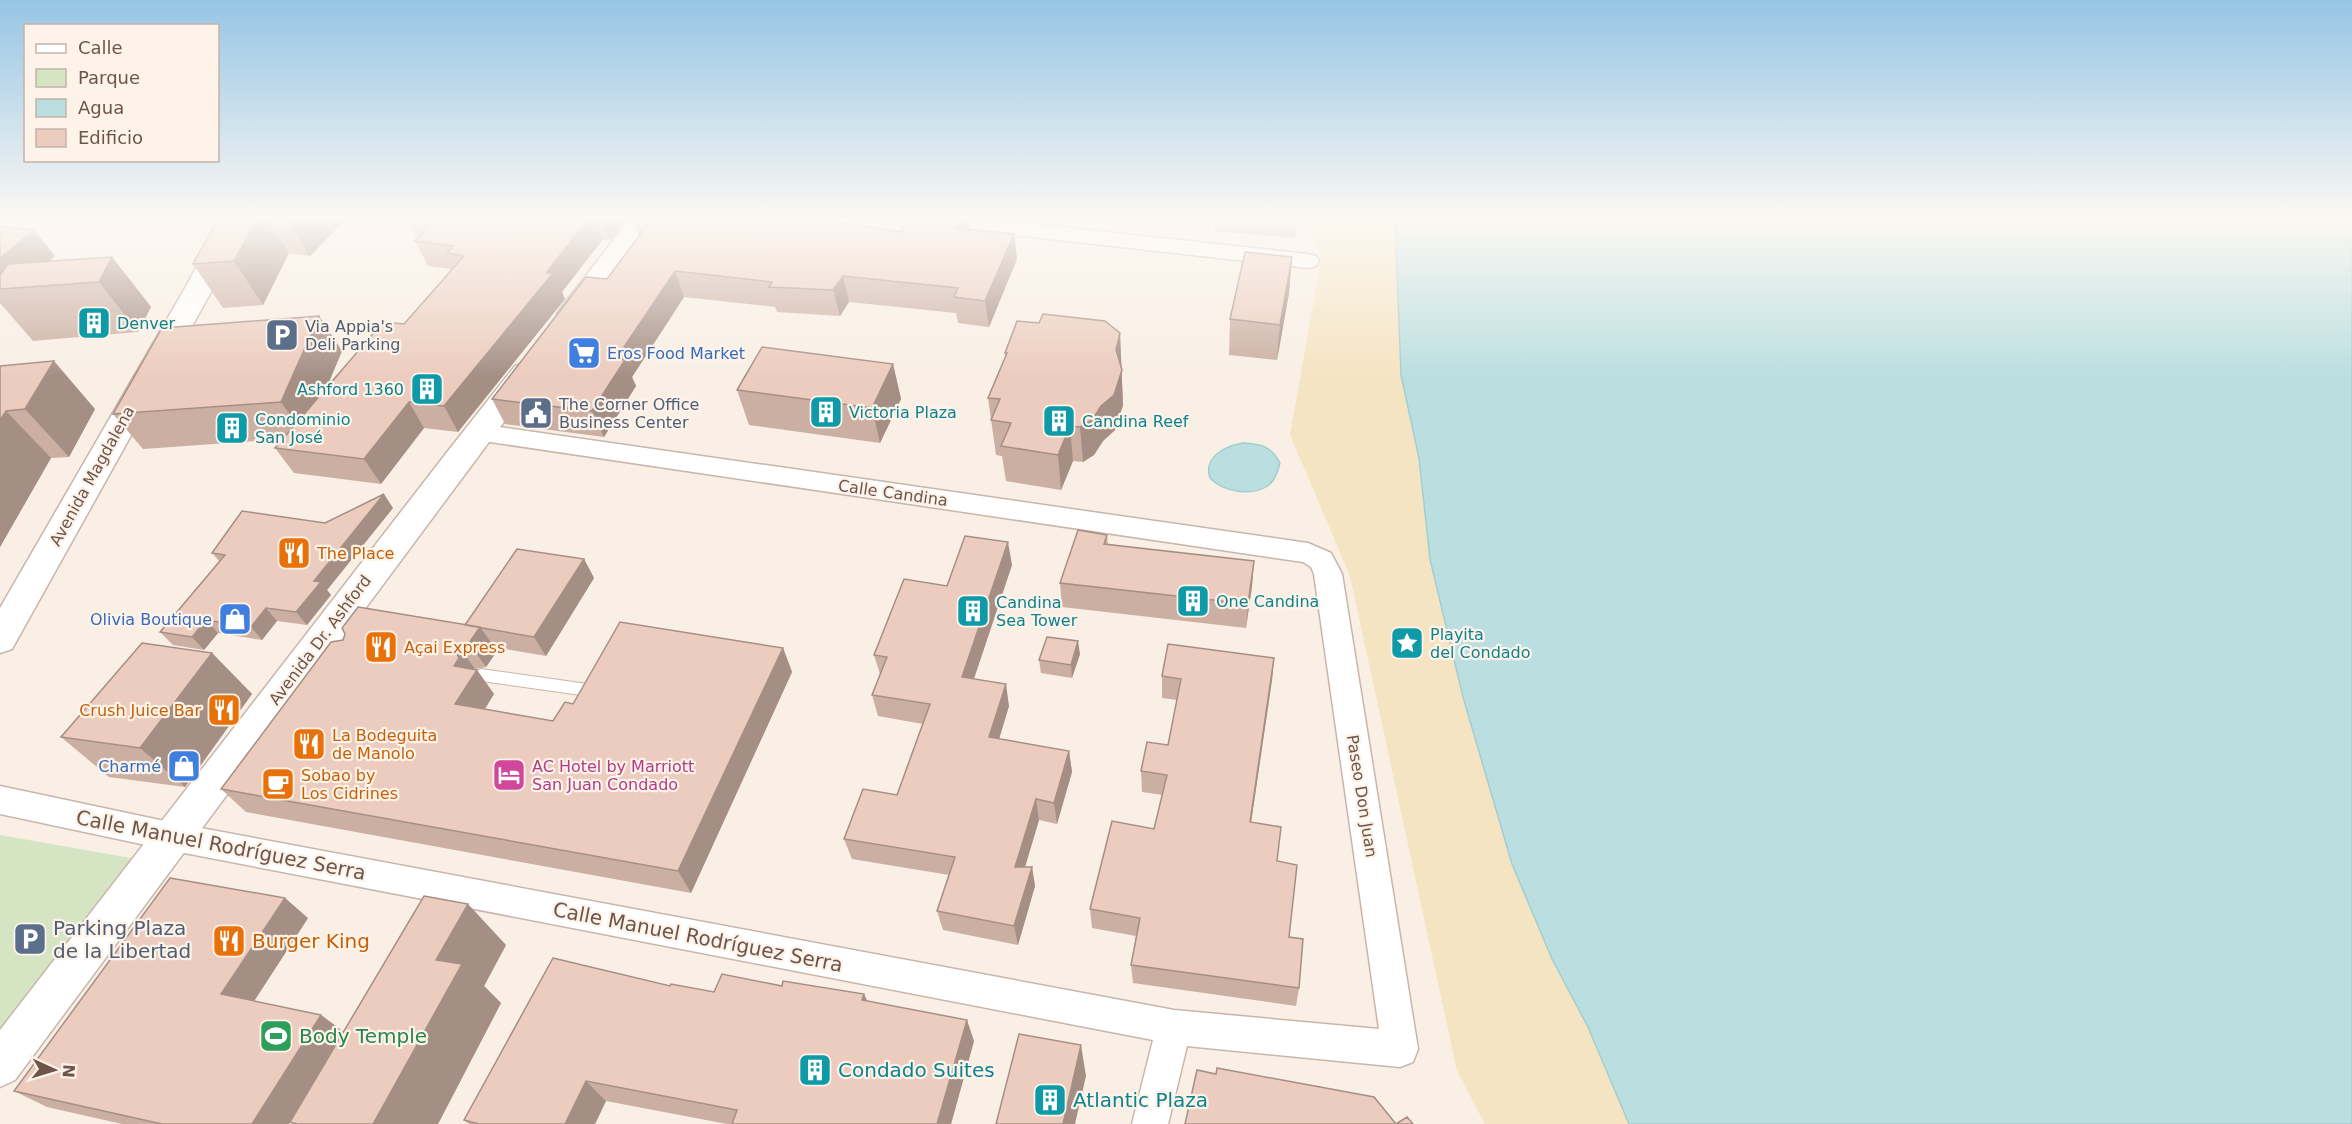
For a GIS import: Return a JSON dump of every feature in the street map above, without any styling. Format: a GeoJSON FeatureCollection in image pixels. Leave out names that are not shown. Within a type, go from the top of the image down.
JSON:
{"type":"FeatureCollection","features":[{"type":"Feature","properties":{"kind":"street","name":"Avenida Magdalena"},"geometry":{"type":"LineString","coordinates":[[0,639],[207,271]]}},
{"type":"Feature","properties":{"kind":"street","name":"Avenida Dr. Ashford"},"geometry":{"type":"LineString","coordinates":[[0,1065],[174,837],[322,654],[478,433],[604,271]]}},
{"type":"Feature","properties":{"kind":"street","name":"Calle Candina"},"geometry":{"type":"LineString","coordinates":[[478,433],[1308,553]]}},
{"type":"Feature","properties":{"kind":"street","name":"Paseo Don Juan"},"geometry":{"type":"LineString","coordinates":[[1308,553],[1321,560],[1328,573],[1400,1049]]}},
{"type":"Feature","properties":{"kind":"street","name":"Calle Manuel Rodríguez Serra"},"geometry":{"type":"LineString","coordinates":[[0,800],[174,837],[1174,1027],[1400,1049]]}},
{"type":"Feature","properties":{"kind":"street"},"geometry":{"type":"LineString","coordinates":[[1150,1124],[1174,1027]]}},
{"type":"Feature","properties":{"kind":"lane"},"geometry":{"type":"LineString","coordinates":[[481,675],[595,691]]}},
{"type":"Feature","properties":{"kind":"green space","name":"Parking Plaza de la Libertad"},"geometry":{"type":"Polygon","coordinates":[[[0,835],[142,860],[0,1045],[0,835]]]}},
{"type":"Feature","properties":{"kind":"sand","name":"Playita del Condado"},"geometry":{"type":"Polygon","coordinates":[[[1319,271],[1397,271],[1401,375],[1419,458],[1430,559],[1463,697],[1552,959],[1588,1027],[1629,1124],[1485,1124],[1457,1071],[1350,576],[1290,435],[1319,271]]]}},
{"type":"Feature","properties":{"kind":"water"},"geometry":{"type":"Polygon","coordinates":[[[1397,271],[2352,271],[2352,1124],[1629,1124],[1588,1027],[1552,959],[1512,864],[1463,697],[1430,559],[1419,458],[1401,375],[1397,271]]]}},
{"type":"Feature","properties":{"kind":"water"},"geometry":{"type":"Polygon","coordinates":[[[1243,443],[1269,449],[1280,463],[1273,481],[1262,489],[1246,492],[1230,490],[1210,478],[1210,464],[1213,458],[1229,447],[1243,443]]]}},
{"type":"Feature","properties":{"kind":"building"},"geometry":{"type":"Polygon","coordinates":[[[3,271],[104,271],[99,282],[0,289],[0,275],[3,271]]]}},
{"type":"Feature","properties":{"kind":"building"},"geometry":{"type":"Polygon","coordinates":[[[450,271],[553,273],[444,406],[409,402],[364,459],[275,448],[383,322],[404,324],[450,271]]]}},
{"type":"Feature","properties":{"kind":"building"},"geometry":{"type":"Polygon","coordinates":[[[613,271],[675,271],[616,359],[625,360],[592,411],[492,399],[586,277],[607,279],[613,271]]]}},
{"type":"Feature","properties":{"kind":"building"},"geometry":{"type":"Polygon","coordinates":[[[679,271],[998,271],[985,301],[954,297],[958,288],[843,276],[833,290],[769,287],[772,282],[679,271]]]}},
{"type":"Feature","properties":{"kind":"building"},"geometry":{"type":"Polygon","coordinates":[[[1241,271],[1289,271],[1280,325],[1230,319],[1241,271]]]}},
{"type":"Feature","properties":{"kind":"building","name":"Candina Reef"},"geometry":{"type":"Polygon","coordinates":[[[1043,314],[1105,321],[1120,333],[1116,350],[1122,370],[1114,395],[1101,406],[1092,420],[1080,427],[1070,426],[1058,455],[1001,446],[1011,423],[991,420],[1000,399],[988,398],[1007,353],[1005,353],[1017,321],[1039,323],[1043,314]]]}},
{"type":"Feature","properties":{"kind":"building"},"geometry":{"type":"Polygon","coordinates":[[[319,316],[281,402],[113,414],[162,328],[319,316]]]}},
{"type":"Feature","properties":{"kind":"building"},"geometry":{"type":"Polygon","coordinates":[[[762,347],[893,364],[872,408],[737,390],[762,347]]]}},
{"type":"Feature","properties":{"kind":"building"},"geometry":{"type":"Polygon","coordinates":[[[54,361],[25,409],[6,411],[0,420],[0,366],[54,361]]]}},
{"type":"Feature","properties":{"kind":"building"},"geometry":{"type":"Polygon","coordinates":[[[384,494],[314,581],[321,582],[296,612],[266,608],[251,627],[206,620],[192,637],[160,632],[225,555],[212,553],[242,511],[325,523],[384,494]]]}},
{"type":"Feature","properties":{"kind":"building"},"geometry":{"type":"Polygon","coordinates":[[[1078,530],[1107,535],[1104,544],[1254,561],[1248,604],[1060,583],[1078,530]]]}},
{"type":"Feature","properties":{"kind":"building"},"geometry":{"type":"Polygon","coordinates":[[[965,536],[1008,542],[962,677],[1006,684],[989,737],[1069,751],[1054,803],[1036,799],[1015,867],[1032,867],[1014,926],[937,911],[955,857],[844,839],[863,789],[897,795],[930,704],[872,695],[887,657],[874,655],[904,579],[947,586],[965,536]]]}},
{"type":"Feature","properties":{"kind":"building"},"geometry":{"type":"Polygon","coordinates":[[[517,549],[584,559],[534,637],[465,625],[517,549]]]}},
{"type":"Feature","properties":{"kind":"building","name":"AC Hotel by Marriott San Juan Condado"},"geometry":{"type":"Polygon","coordinates":[[[358,607],[480,627],[469,643],[458,645],[455,650],[459,658],[454,666],[477,670],[455,704],[553,721],[565,702],[573,704],[620,622],[783,648],[678,871],[221,789],[331,642],[343,640],[345,634],[342,628],[358,607]]]}},
{"type":"Feature","properties":{"kind":"building"},"geometry":{"type":"Polygon","coordinates":[[[1047,637],[1078,641],[1071,665],[1039,660],[1047,637]]]}},
{"type":"Feature","properties":{"kind":"building"},"geometry":{"type":"Polygon","coordinates":[[[142,643],[212,653],[140,748],[61,737],[142,643]]]}},
{"type":"Feature","properties":{"kind":"building"},"geometry":{"type":"Polygon","coordinates":[[[1168,644],[1274,658],[1250,822],[1281,827],[1277,861],[1297,865],[1289,937],[1303,939],[1299,988],[1131,965],[1140,918],[1090,909],[1112,821],[1154,829],[1167,775],[1141,771],[1147,742],[1168,745],[1181,679],[1162,676],[1168,644]]]}},
{"type":"Feature","properties":{"kind":"building"},"geometry":{"type":"Polygon","coordinates":[[[170,878],[285,898],[221,994],[321,1015],[252,1124],[162,1124],[14,1091],[170,878]]]}},
{"type":"Feature","properties":{"kind":"building"},"geometry":{"type":"Polygon","coordinates":[[[424,896],[468,904],[436,960],[462,964],[373,1124],[297,1124],[290,1122],[424,896]]]}},
{"type":"Feature","properties":{"kind":"building"},"geometry":{"type":"Polygon","coordinates":[[[553,958],[670,986],[671,984],[714,992],[722,974],[782,986],[783,981],[864,994],[862,1000],[967,1020],[937,1124],[732,1124],[737,1110],[586,1081],[565,1124],[479,1124],[464,1120],[553,958]]]}},
{"type":"Feature","properties":{"kind":"building"},"geometry":{"type":"Polygon","coordinates":[[[1019,1034],[1081,1045],[1063,1124],[996,1124],[1019,1034]]]}},
{"type":"Feature","properties":{"kind":"building"},"geometry":{"type":"Polygon","coordinates":[[[1217,1068],[1374,1097],[1396,1124],[1185,1124],[1197,1070],[1216,1074],[1217,1068]]]}},
{"type":"Feature","properties":{"kind":"building"},"geometry":{"type":"Polygon","coordinates":[[[1407,1117],[1413,1124],[1396,1124],[1407,1117]]]}},
{"type":"Feature","properties":{"kind":"place","name":"Denver"},"geometry":{"type":"Point","coordinates":[94,323]}},
{"type":"Feature","properties":{"kind":"place","name":"Via Appia's Deli Parking"},"geometry":{"type":"Point","coordinates":[282,335]}},
{"type":"Feature","properties":{"kind":"place","name":"Eros Food Market"},"geometry":{"type":"Point","coordinates":[584,353]}},
{"type":"Feature","properties":{"kind":"place","name":"Ashford 1360"},"geometry":{"type":"Point","coordinates":[427,389]}},
{"type":"Feature","properties":{"kind":"place","name":"Victoria Plaza"},"geometry":{"type":"Point","coordinates":[826,412]}},
{"type":"Feature","properties":{"kind":"place","name":"The Corner Office Business Center"},"geometry":{"type":"Point","coordinates":[536,413]}},
{"type":"Feature","properties":{"kind":"place","name":"Candina Reef"},"geometry":{"type":"Point","coordinates":[1059,421]}},
{"type":"Feature","properties":{"kind":"place","name":"Condominio San José"},"geometry":{"type":"Point","coordinates":[232,428]}},
{"type":"Feature","properties":{"kind":"place","name":"The Place"},"geometry":{"type":"Point","coordinates":[294,553]}},
{"type":"Feature","properties":{"kind":"place","name":"One Candina"},"geometry":{"type":"Point","coordinates":[1193,601]}},
{"type":"Feature","properties":{"kind":"place","name":"Candina Sea Tower"},"geometry":{"type":"Point","coordinates":[973,611]}},
{"type":"Feature","properties":{"kind":"place","name":"Olivia Boutique"},"geometry":{"type":"Point","coordinates":[235,619]}},
{"type":"Feature","properties":{"kind":"place","name":"Playita del Condado"},"geometry":{"type":"Point","coordinates":[1407,643]}},
{"type":"Feature","properties":{"kind":"place","name":"Açai Express"},"geometry":{"type":"Point","coordinates":[381,647]}},
{"type":"Feature","properties":{"kind":"place","name":"Crush Juice Bar"},"geometry":{"type":"Point","coordinates":[224,710]}},
{"type":"Feature","properties":{"kind":"place","name":"La Bodeguita de Manolo"},"geometry":{"type":"Point","coordinates":[309,744]}},
{"type":"Feature","properties":{"kind":"place","name":"Charmé"},"geometry":{"type":"Point","coordinates":[184,766]}},
{"type":"Feature","properties":{"kind":"place","name":"AC Hotel by Marriott San Juan Condado"},"geometry":{"type":"Point","coordinates":[509,775]}},
{"type":"Feature","properties":{"kind":"place","name":"Sobao by Los Cidrines"},"geometry":{"type":"Point","coordinates":[278,784]}},
{"type":"Feature","properties":{"kind":"place","name":"Parking Plaza de la Libertad"},"geometry":{"type":"Point","coordinates":[30,939]}},
{"type":"Feature","properties":{"kind":"place","name":"Burger King"},"geometry":{"type":"Point","coordinates":[229,941]}},
{"type":"Feature","properties":{"kind":"place","name":"Body Temple"},"geometry":{"type":"Point","coordinates":[276,1036]}},
{"type":"Feature","properties":{"kind":"place","name":"Condado Suites"},"geometry":{"type":"Point","coordinates":[815,1070]}},
{"type":"Feature","properties":{"kind":"place","name":"Atlantic Plaza"},"geometry":{"type":"Point","coordinates":[1050,1100]}}]}
